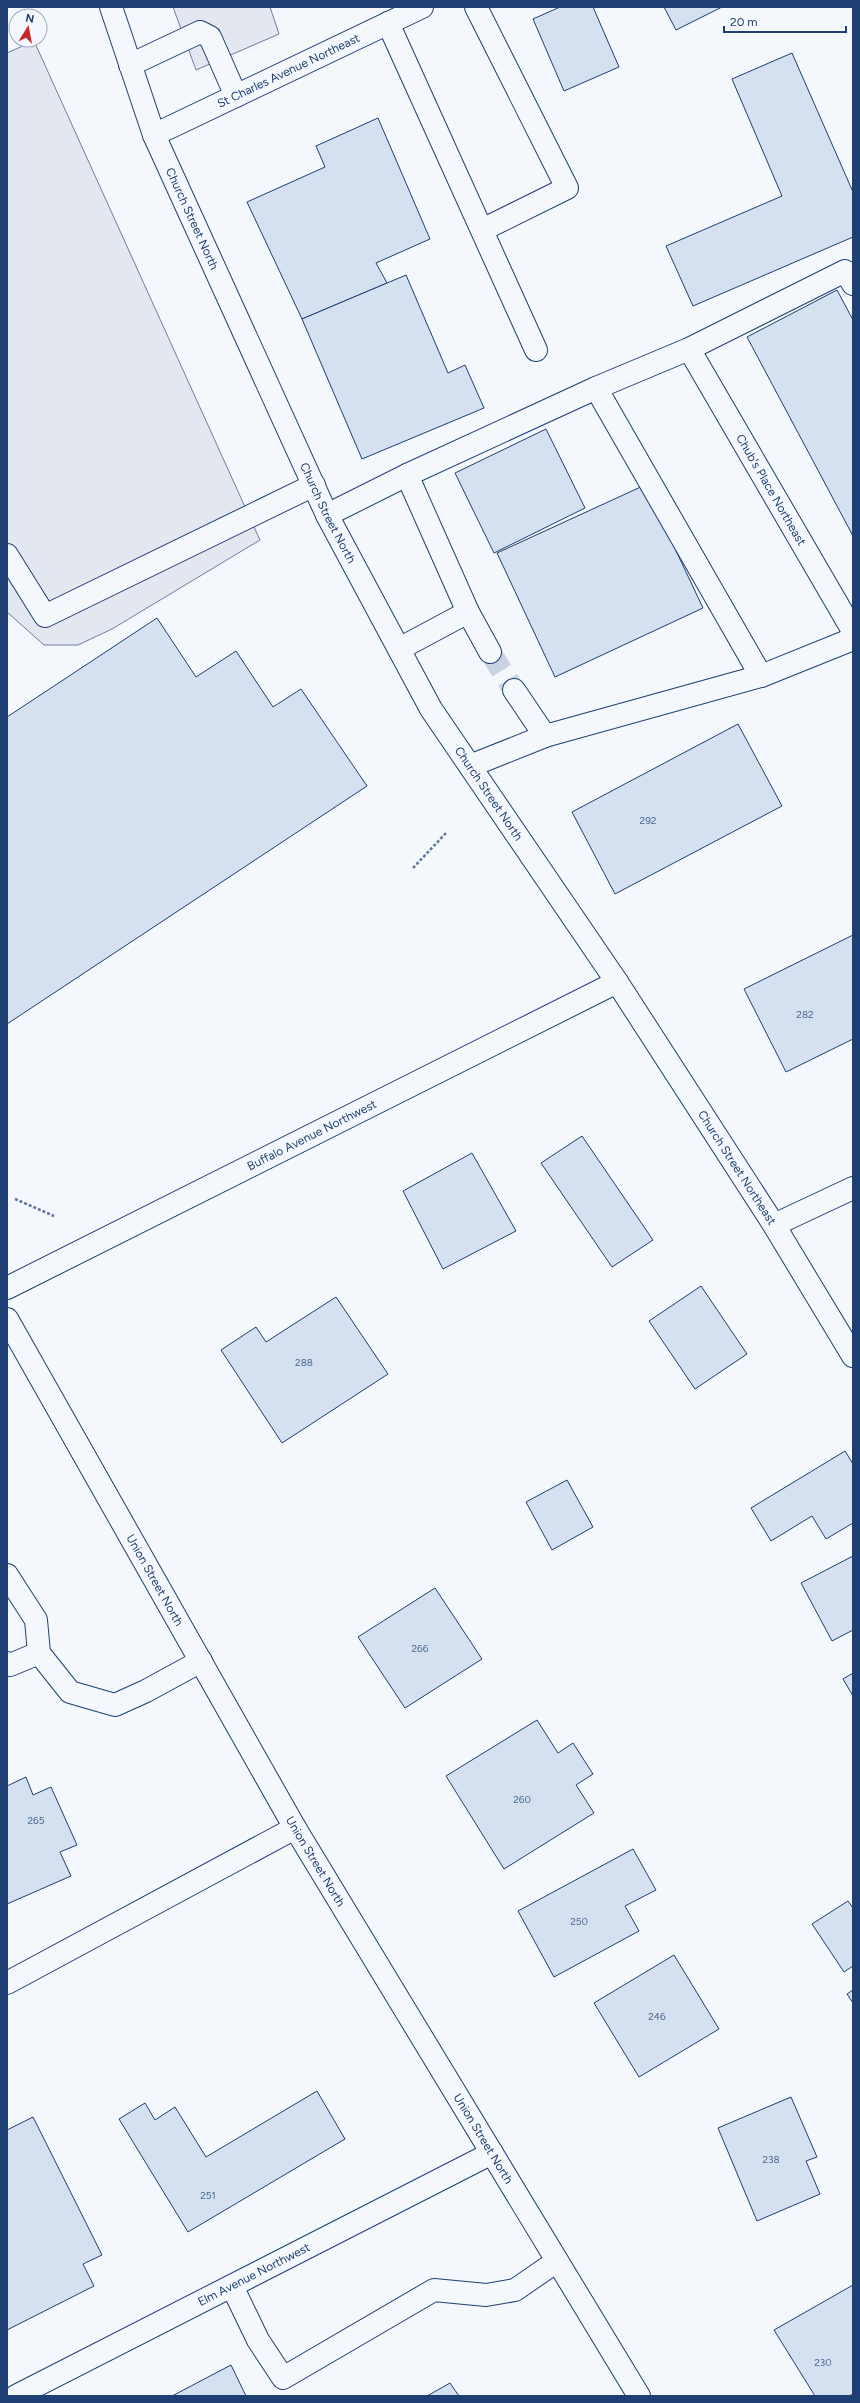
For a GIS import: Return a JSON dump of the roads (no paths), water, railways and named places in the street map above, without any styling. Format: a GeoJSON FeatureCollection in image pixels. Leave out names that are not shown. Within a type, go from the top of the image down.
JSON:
{"type":"FeatureCollection","features":[{"type":"Feature","properties":{"kind":"street","name":"Church Street North"},"geometry":{"type":"LineString","coordinates":[[110,7],[154,135],[327,515],[431,709],[617,982]]}},
{"type":"Feature","properties":{"kind":"street","name":"St Charles Avenue Northeast"},"geometry":{"type":"LineString","coordinates":[[154,135],[422,7]]}},
{"type":"Feature","properties":{"kind":"street"},"geometry":{"type":"LineString","coordinates":[[476,7],[566,188],[482,230]]}},
{"type":"Feature","properties":{"kind":"street"},"geometry":{"type":"LineString","coordinates":[[388,23],[536,350]]}},
{"type":"Feature","properties":{"kind":"street"},"geometry":{"type":"LineString","coordinates":[[130,65],[200,32],[210,37],[236,96]]}},
{"type":"Feature","properties":{"kind":"street"},"geometry":{"type":"LineString","coordinates":[[327,515],[407,475],[596,388],[689,349],[845,271],[853,284]]}},
{"type":"Feature","properties":{"kind":"street","name":"Chub's Place Northeast"},"geometry":{"type":"LineString","coordinates":[[689,349],[853,631]]}},
{"type":"Feature","properties":{"kind":"street"},"geometry":{"type":"LineString","coordinates":[[596,388],[761,676]]}},
{"type":"Feature","properties":{"kind":"street"},"geometry":{"type":"LineString","coordinates":[[407,475],[468,612],[490,652]]}},
{"type":"Feature","properties":{"kind":"street"},"geometry":{"type":"LineString","coordinates":[[7,555],[45,616],[314,485]]}},
{"type":"Feature","properties":{"kind":"street"},"geometry":{"type":"LineString","coordinates":[[399,648],[468,612]]}},
{"type":"Feature","properties":{"kind":"street"},"geometry":{"type":"LineString","coordinates":[[470,766],[545,736],[761,676],[853,639]]}},
{"type":"Feature","properties":{"kind":"street"},"geometry":{"type":"LineString","coordinates":[[514,690],[545,736]]}},
{"type":"Feature","properties":{"kind":"street","name":"Church Street Northeast"},"geometry":{"type":"LineString","coordinates":[[617,982],[774,1225],[853,1356]]}},
{"type":"Feature","properties":{"kind":"street","name":"Buffalo Avenue Northwest"},"geometry":{"type":"LineString","coordinates":[[7,1288],[617,982]]}},
{"type":"Feature","properties":{"kind":"street"},"geometry":{"type":"LineString","coordinates":[[774,1225],[853,1188]]}},
{"type":"Feature","properties":{"kind":"street","name":"Union Street North"},"geometry":{"type":"LineString","coordinates":[[7,1319],[295,1828],[639,2396]]}},
{"type":"Feature","properties":{"kind":"street"},"geometry":{"type":"LineString","coordinates":[[7,1575],[36,1620],[39,1653],[70,1692],[115,1705],[146,1691],[200,1661]]}},
{"type":"Feature","properties":{"kind":"street"},"geometry":{"type":"LineString","coordinates":[[7,1663],[10,1665],[39,1653]]}},
{"type":"Feature","properties":{"kind":"street"},"geometry":{"type":"LineString","coordinates":[[7,1983],[295,1828]]}},
{"type":"Feature","properties":{"kind":"street","name":"Elm Avenue Northwest"},"geometry":{"type":"LineString","coordinates":[[16,2396],[492,2154]]}},
{"type":"Feature","properties":{"kind":"street"},"geometry":{"type":"LineString","coordinates":[[232,2286],[258,2340],[283,2378],[434,2290],[486,2295],[515,2290],[557,2261]]}},
{"type":"Feature","properties":{"kind":"tunnel"},"geometry":{"type":"LineString","coordinates":[[490,652],[514,690]]}}]}
